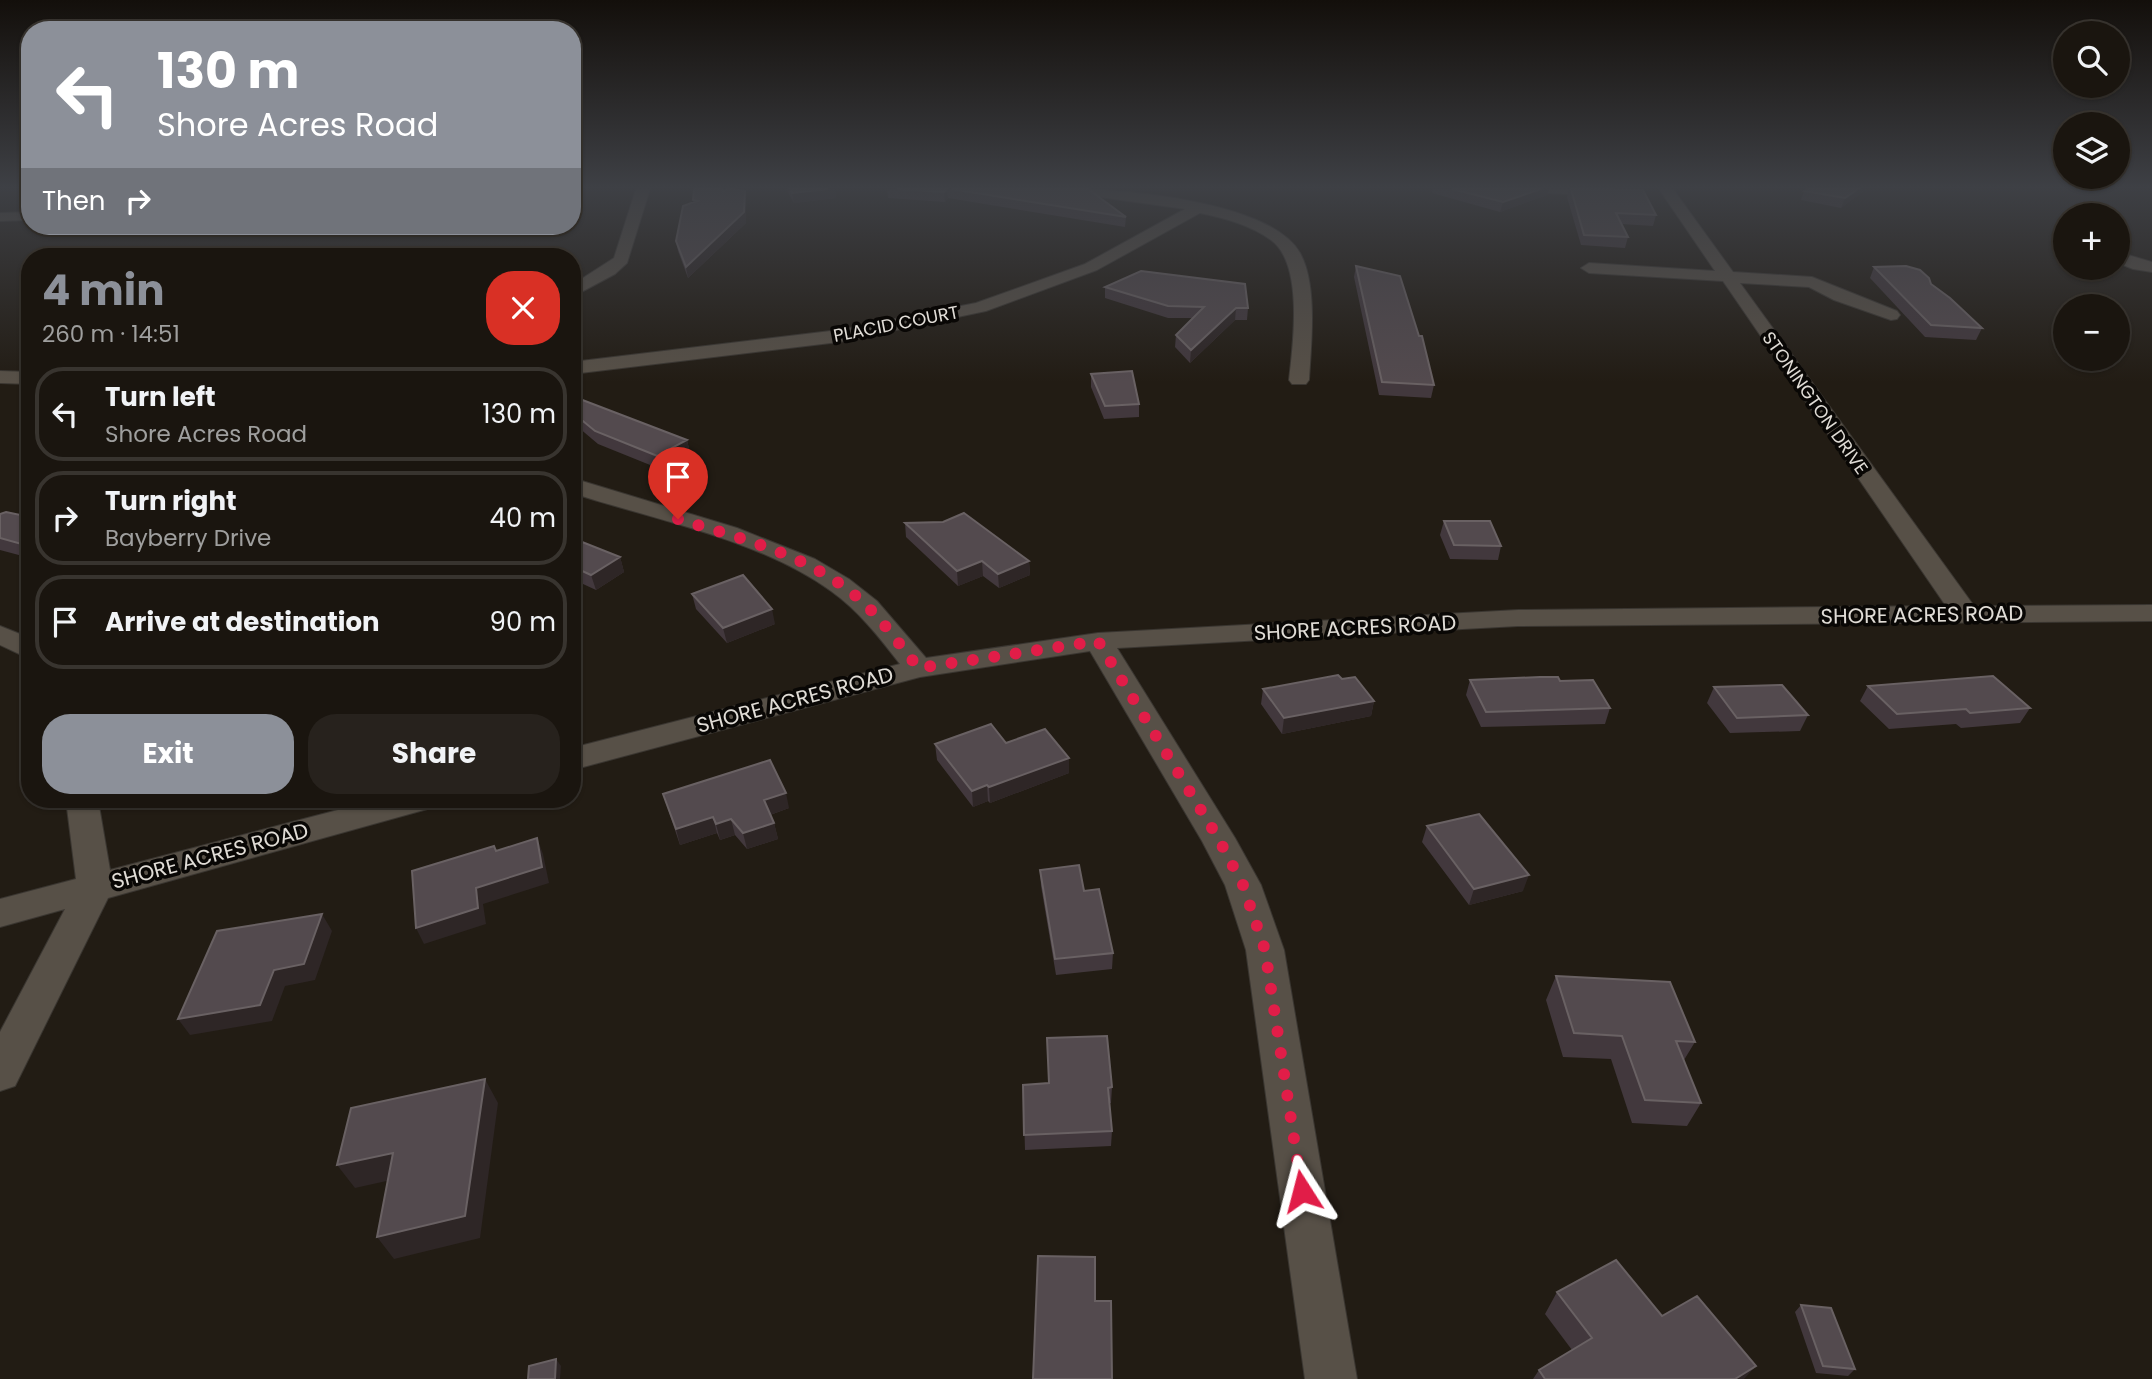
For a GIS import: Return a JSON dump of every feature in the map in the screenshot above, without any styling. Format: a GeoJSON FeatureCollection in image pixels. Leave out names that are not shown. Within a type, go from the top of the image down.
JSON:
{"type":"FeatureCollection","features":[{"type":"Feature","properties":{"kind":"street"},"geometry":{"type":"LineString","coordinates":[[581,286],[621,260],[623,253]]}},
{"type":"Feature","properties":{"kind":"street","name":"PLACID COURT"},"geometry":{"type":"LineString","coordinates":[[581,367],[839,336],[980,307],[1091,267],[1116,253]]}},
{"type":"Feature","properties":{"kind":"street"},"geometry":{"type":"LineString","coordinates":[[1292,253],[1296,266],[1304,338],[1299,380]]}},
{"type":"Feature","properties":{"kind":"street","name":"STONINGTON DRIVE"},"geometry":{"type":"LineString","coordinates":[[1710,253],[1966,615]]}},
{"type":"Feature","properties":{"kind":"street"},"geometry":{"type":"LineString","coordinates":[[2130,262],[2152,267]]}},
{"type":"Feature","properties":{"kind":"street"},"geometry":{"type":"LineString","coordinates":[[1588,268],[1812,282],[1840,296],[1891,315]]}},
{"type":"Feature","properties":{"kind":"street"},"geometry":{"type":"LineString","coordinates":[[0,377],[21,378]]}},
{"type":"Feature","properties":{"kind":"street"},"geometry":{"type":"LineString","coordinates":[[581,488],[756,544],[794,559],[835,581],[867,606],[919,668]]}},
{"type":"Feature","properties":{"kind":"street","name":"SHORE ACRES ROAD"},"geometry":{"type":"LineString","coordinates":[[581,757],[919,668],[1098,641],[1518,618],[2152,613]]}},
{"type":"Feature","properties":{"kind":"street"},"geometry":{"type":"LineString","coordinates":[[0,634],[21,645]]}},
{"type":"Feature","properties":{"kind":"street"},"geometry":{"type":"LineString","coordinates":[[1098,641],[1218,838],[1243,885],[1265,950],[1331,1379]]}},
{"type":"Feature","properties":{"kind":"street"},"geometry":{"type":"LineString","coordinates":[[0,1073],[95,887],[83,808]]}},
{"type":"Feature","properties":{"kind":"street","name":"SHORE ACRES ROAD"},"geometry":{"type":"LineString","coordinates":[[0,913],[389,808]]}},
{"type":"Feature","properties":{"kind":"building"},"geometry":{"type":"Polygon","coordinates":[[[681,253],[700,253],[686,267],[681,253]]]}},
{"type":"Feature","properties":{"kind":"building"},"geometry":{"type":"Polygon","coordinates":[[[1356,266],[1400,276],[1419,336],[1422,336],[1434,385],[1382,382],[1356,266]]]}},
{"type":"Feature","properties":{"kind":"building"},"geometry":{"type":"Polygon","coordinates":[[[1906,266],[1920,270],[1929,278],[1931,284],[1982,328],[1931,325],[1874,267],[1906,266]]]}},
{"type":"Feature","properties":{"kind":"building"},"geometry":{"type":"Polygon","coordinates":[[[1141,271],[1245,284],[1248,308],[1236,308],[1191,350],[1176,335],[1204,307],[1168,306],[1105,287],[1141,271]]]}},
{"type":"Feature","properties":{"kind":"building"},"geometry":{"type":"Polygon","coordinates":[[[1132,371],[1139,404],[1105,406],[1091,374],[1132,371]]]}},
{"type":"Feature","properties":{"kind":"building"},"geometry":{"type":"Polygon","coordinates":[[[581,399],[687,440],[657,456],[595,431],[581,419],[581,399]]]}},
{"type":"Feature","properties":{"kind":"building"},"geometry":{"type":"Polygon","coordinates":[[[6,512],[21,515],[21,544],[0,538],[0,514],[6,512]]]}},
{"type":"Feature","properties":{"kind":"building"},"geometry":{"type":"Polygon","coordinates":[[[964,513],[1029,561],[998,574],[982,561],[957,571],[905,523],[943,522],[964,513]]]}},
{"type":"Feature","properties":{"kind":"building"},"geometry":{"type":"Polygon","coordinates":[[[1444,521],[1490,521],[1501,546],[1454,545],[1444,521]]]}},
{"type":"Feature","properties":{"kind":"building"},"geometry":{"type":"Polygon","coordinates":[[[581,542],[620,557],[591,575],[581,570],[581,542]]]}},
{"type":"Feature","properties":{"kind":"building"},"geometry":{"type":"Polygon","coordinates":[[[743,575],[772,609],[723,628],[692,594],[743,575]]]}},
{"type":"Feature","properties":{"kind":"building"},"geometry":{"type":"Polygon","coordinates":[[[1338,675],[1342,679],[1355,677],[1374,701],[1284,718],[1263,689],[1338,675]]]}},
{"type":"Feature","properties":{"kind":"building"},"geometry":{"type":"Polygon","coordinates":[[[1993,676],[2030,708],[1970,713],[1966,709],[1897,714],[1868,686],[1993,676]]]}},
{"type":"Feature","properties":{"kind":"building"},"geometry":{"type":"Polygon","coordinates":[[[1558,677],[1560,681],[1593,680],[1610,708],[1486,712],[1470,680],[1558,677]]]}},
{"type":"Feature","properties":{"kind":"building"},"geometry":{"type":"Polygon","coordinates":[[[1782,685],[1808,715],[1737,718],[1714,687],[1782,685]]]}},
{"type":"Feature","properties":{"kind":"building"},"geometry":{"type":"Polygon","coordinates":[[[991,724],[1006,743],[1045,729],[1069,758],[972,791],[935,744],[991,724]]]}},
{"type":"Feature","properties":{"kind":"building"},"geometry":{"type":"Polygon","coordinates":[[[770,760],[786,793],[764,800],[774,823],[743,833],[731,819],[716,824],[713,817],[676,829],[663,794],[770,760]]]}},
{"type":"Feature","properties":{"kind":"building"},"geometry":{"type":"Polygon","coordinates":[[[1479,814],[1529,875],[1474,889],[1427,826],[1479,814]]]}},
{"type":"Feature","properties":{"kind":"building"},"geometry":{"type":"Polygon","coordinates":[[[537,838],[542,867],[476,888],[478,908],[416,928],[412,871],[494,846],[496,851],[537,838]]]}},
{"type":"Feature","properties":{"kind":"building"},"geometry":{"type":"Polygon","coordinates":[[[1079,865],[1084,891],[1099,889],[1113,953],[1055,959],[1040,870],[1079,865]]]}},
{"type":"Feature","properties":{"kind":"building"},"geometry":{"type":"Polygon","coordinates":[[[322,914],[304,964],[274,970],[260,1005],[178,1019],[217,931],[322,914]]]}},
{"type":"Feature","properties":{"kind":"building"},"geometry":{"type":"Polygon","coordinates":[[[1556,976],[1670,982],[1695,1042],[1676,1041],[1701,1103],[1645,1100],[1622,1036],[1574,1033],[1556,976]]]}},
{"type":"Feature","properties":{"kind":"building"},"geometry":{"type":"Polygon","coordinates":[[[1107,1036],[1112,1087],[1108,1088],[1112,1131],[1024,1135],[1023,1085],[1049,1083],[1047,1038],[1107,1036]]]}},
{"type":"Feature","properties":{"kind":"building"},"geometry":{"type":"Polygon","coordinates":[[[485,1079],[465,1216],[377,1237],[393,1153],[337,1165],[351,1108],[485,1079]]]}},
{"type":"Feature","properties":{"kind":"building"},"geometry":{"type":"Polygon","coordinates":[[[1038,1256],[1095,1257],[1095,1301],[1111,1301],[1112,1379],[1033,1379],[1038,1256]]]}},
{"type":"Feature","properties":{"kind":"building"},"geometry":{"type":"Polygon","coordinates":[[[1616,1260],[1662,1316],[1697,1296],[1756,1366],[1735,1379],[1545,1379],[1539,1370],[1592,1338],[1557,1292],[1616,1260]]]}},
{"type":"Feature","properties":{"kind":"building"},"geometry":{"type":"Polygon","coordinates":[[[1801,1305],[1831,1308],[1855,1369],[1823,1366],[1801,1305]]]}},
{"type":"Feature","properties":{"kind":"building"},"geometry":{"type":"Polygon","coordinates":[[[556,1359],[555,1379],[528,1379],[529,1366],[556,1359]]]}},
{"type":"Feature","properties":{"kind":"route"},"geometry":{"type":"LineString","coordinates":[[678,519],[775,551],[835,581],[867,606],[919,668],[1098,641],[1218,838],[1243,885],[1265,950],[1302,1191]]}}]}
